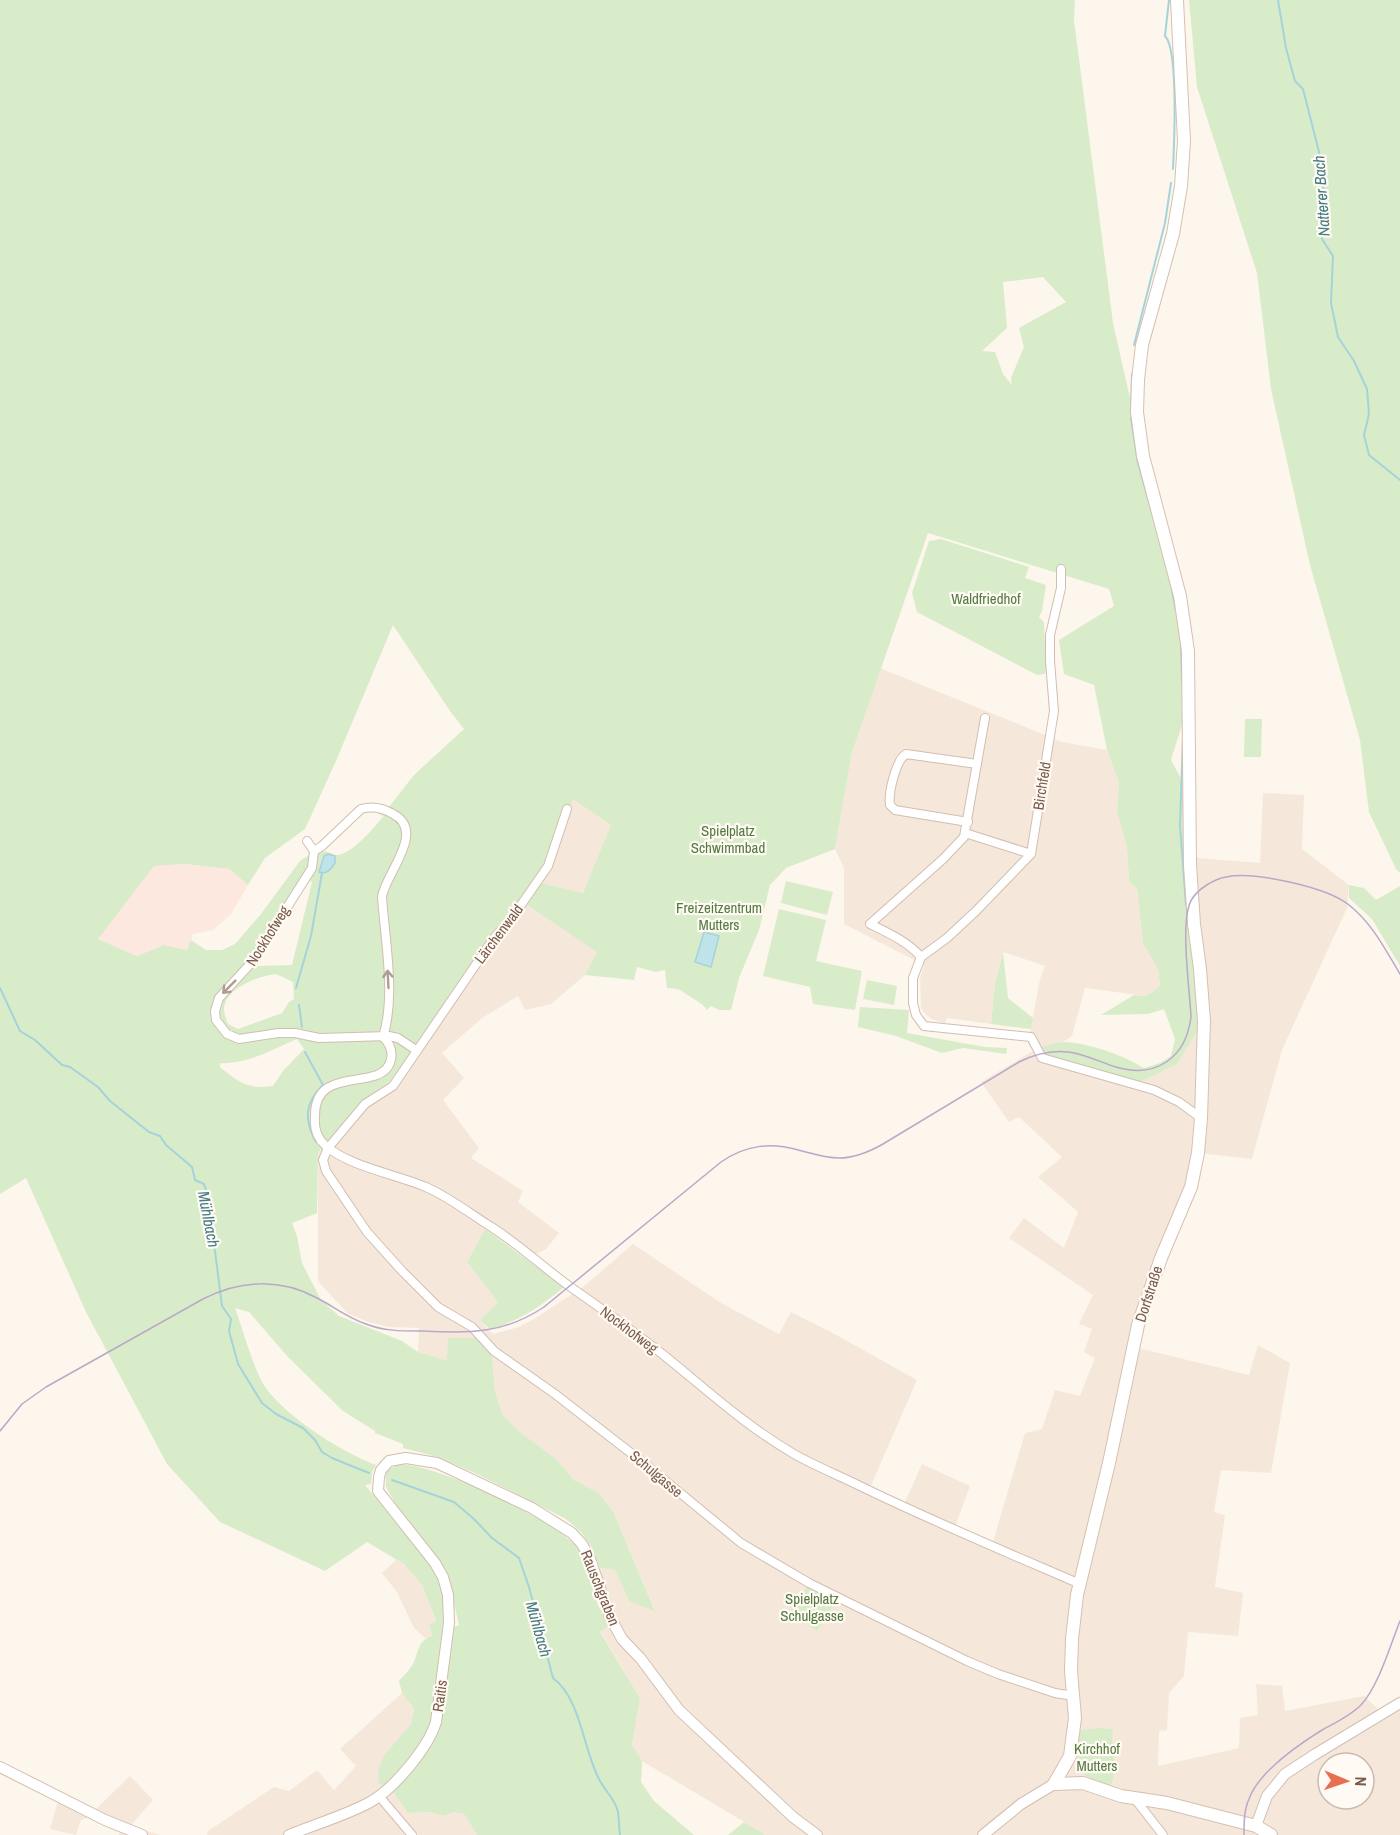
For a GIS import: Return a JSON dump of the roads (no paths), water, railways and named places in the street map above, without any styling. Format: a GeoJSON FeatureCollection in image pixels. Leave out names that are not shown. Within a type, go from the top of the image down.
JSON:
{"type":"FeatureCollection","features":[{"type":"Feature","properties":{"kind":"main road","name":"Dorfstraße"},"geometry":{"type":"LineString","coordinates":[[1070,1756],[1075,1718],[1071,1679],[1072,1639],[1080,1584],[1109,1463],[1138,1325],[1161,1258],[1191,1187],[1198,1153],[1201,1118],[1204,1021],[1190,865],[1189,667],[1180,596],[1143,456],[1137,404],[1142,345],[1173,234],[1182,175],[1184,106],[1177,0]]}},
{"type":"Feature","properties":{"kind":"main road"},"geometry":{"type":"LineString","coordinates":[[1070,1756],[1083,1784]]}},
{"type":"Feature","properties":{"kind":"main road"},"geometry":{"type":"LineString","coordinates":[[1070,1756],[1054,1784],[1083,1784],[1135,1799],[1167,1803],[1256,1826],[1270,1835]]}},
{"type":"Feature","properties":{"kind":"street","name":"Birchfeld"},"geometry":{"type":"LineString","coordinates":[[1031,854],[1054,711],[1050,635],[1061,588],[1061,569]]}},
{"type":"Feature","properties":{"kind":"street"},"geometry":{"type":"LineString","coordinates":[[921,957],[899,938],[870,924],[962,840],[968,822],[985,718]]}},
{"type":"Feature","properties":{"kind":"street"},"geometry":{"type":"LineString","coordinates":[[968,822],[896,810],[890,805],[889,794],[898,762],[906,754],[977,764]]}},
{"type":"Feature","properties":{"kind":"street"},"geometry":{"type":"LineString","coordinates":[[307,841],[314,850],[322,846],[361,809],[373,807],[396,815],[403,823],[406,834],[403,849],[382,897],[388,994],[387,1024],[383,1037]]}},
{"type":"Feature","properties":{"kind":"street","name":"Lärchenwald"},"geometry":{"type":"LineString","coordinates":[[328,1148],[365,1104],[393,1086],[494,938],[512,918],[548,866],[567,809]]}},
{"type":"Feature","properties":{"kind":"street"},"geometry":{"type":"LineString","coordinates":[[965,833],[1031,854],[969,918],[921,957],[913,978],[913,1003],[916,1015],[924,1026],[1031,1037],[1042,1058],[1154,1090],[1179,1102],[1201,1118]]}},
{"type":"Feature","properties":{"kind":"street","name":"Nockhofweg"},"geometry":{"type":"LineString","coordinates":[[314,850],[312,868],[253,961],[219,998],[215,1011],[216,1020],[223,1031],[239,1039],[288,1033],[318,1038],[383,1037]]}},
{"type":"Feature","properties":{"kind":"street"},"geometry":{"type":"LineString","coordinates":[[383,1037],[398,1038],[416,1050]]}},
{"type":"Feature","properties":{"kind":"street"},"geometry":{"type":"LineString","coordinates":[[328,1148],[321,1140],[315,1124],[315,1108],[319,1098],[328,1087],[340,1081],[374,1076],[384,1071],[390,1064],[392,1052],[390,1044],[383,1037]]}},
{"type":"Feature","properties":{"kind":"street","name":"Nockhofweg"},"geometry":{"type":"LineString","coordinates":[[328,1148],[356,1162],[428,1188],[496,1230],[661,1353],[729,1410],[794,1454],[957,1532],[1080,1584]]}},
{"type":"Feature","properties":{"kind":"street","name":"Schulgasse"},"geometry":{"type":"LineString","coordinates":[[328,1148],[323,1160],[326,1171],[367,1232],[438,1307],[471,1327],[494,1351],[555,1394],[643,1462],[741,1544],[809,1583],[967,1661],[998,1674],[1074,1696]]}},
{"type":"Feature","properties":{"kind":"street","name":"Rauschgraben"},"geometry":{"type":"LineString","coordinates":[[443,1577],[420,1542],[378,1491],[379,1477],[384,1465],[389,1461],[406,1458],[437,1463],[532,1508],[572,1533],[582,1544],[590,1559],[610,1617],[622,1640],[640,1659],[679,1710],[793,1816],[817,1835]]}},
{"type":"Feature","properties":{"kind":"street","name":"Raitis"},"geometry":{"type":"LineString","coordinates":[[289,1835],[368,1803],[379,1796],[421,1750],[433,1731],[449,1623],[448,1595],[443,1577]]}},
{"type":"Feature","properties":{"kind":"street"},"geometry":{"type":"LineString","coordinates":[[1256,1826],[1268,1796],[1285,1774],[1400,1703]]}},
{"type":"Feature","properties":{"kind":"street"},"geometry":{"type":"LineString","coordinates":[[0,1767],[105,1820],[142,1835]]}},
{"type":"Feature","properties":{"kind":"street"},"geometry":{"type":"LineString","coordinates":[[983,1835],[1022,1804],[1054,1784]]}},
{"type":"Feature","properties":{"kind":"street"},"geometry":{"type":"LineString","coordinates":[[379,1796],[412,1835]]}},
{"type":"Feature","properties":{"kind":"street"},"geometry":{"type":"LineString","coordinates":[[1135,1799],[1163,1835]]}},
{"type":"Feature","properties":{"kind":"water"},"geometry":{"type":"Polygon","coordinates":[[[328,854],[335,856],[335,863],[327,872],[319,872],[324,856],[328,854]]]}},
{"type":"Feature","properties":{"kind":"water"},"geometry":{"type":"Polygon","coordinates":[[[704,932],[719,936],[711,967],[695,962],[704,932]]]}},
{"type":"Feature","properties":{"kind":"waterway"},"geometry":{"type":"LineString","coordinates":[[1169,0],[1165,36],[1169,45],[1174,78],[1173,169]]}},
{"type":"Feature","properties":{"kind":"waterway","name":"Natterer Bach"},"geometry":{"type":"LineString","coordinates":[[1278,0],[1286,48],[1295,81],[1303,89],[1319,152],[1326,213],[1322,226],[1322,239],[1333,256],[1331,303],[1338,337],[1354,361],[1367,389],[1369,414],[1364,435],[1369,455],[1400,480]]}},
{"type":"Feature","properties":{"kind":"waterway"},"geometry":{"type":"LineString","coordinates":[[1134,345],[1165,223],[1171,183]]}},
{"type":"Feature","properties":{"kind":"waterway"},"geometry":{"type":"LineString","coordinates":[[1131,411],[1132,374]]}},
{"type":"Feature","properties":{"kind":"waterway"},"geometry":{"type":"LineString","coordinates":[[1131,418],[1138,463],[1155,523]]}},
{"type":"Feature","properties":{"kind":"waterway"},"geometry":{"type":"LineString","coordinates":[[1172,590],[1176,611]]}},
{"type":"Feature","properties":{"kind":"waterway"},"geometry":{"type":"LineString","coordinates":[[1181,640],[1182,682]]}},
{"type":"Feature","properties":{"kind":"waterway"},"geometry":{"type":"LineString","coordinates":[[1183,736],[1180,826],[1186,905]]}},
{"type":"Feature","properties":{"kind":"waterway"},"geometry":{"type":"LineString","coordinates":[[296,988],[311,936],[322,873]]}},
{"type":"Feature","properties":{"kind":"waterway","name":"Mühlbach"},"geometry":{"type":"LineString","coordinates":[[0,988],[20,1031],[35,1040],[62,1065],[70,1067],[98,1087],[110,1101],[149,1132],[160,1136],[166,1145],[192,1167],[195,1180],[204,1184],[208,1196],[222,1306],[231,1319],[229,1331],[238,1364],[262,1403],[276,1414],[303,1428],[315,1440],[322,1452],[369,1473]]}},
{"type":"Feature","properties":{"kind":"waterway"},"geometry":{"type":"LineString","coordinates":[[299,1005],[302,1027]]}},
{"type":"Feature","properties":{"kind":"waterway"},"geometry":{"type":"LineString","coordinates":[[305,1052],[323,1085],[312,1099],[308,1112],[309,1126],[316,1142]]}},
{"type":"Feature","properties":{"kind":"waterway","name":"Mühlbach"},"geometry":{"type":"LineString","coordinates":[[392,1480],[454,1502],[492,1538],[519,1558],[553,1678],[570,1698],[576,1711],[594,1767],[617,1808],[620,1835]]}},
{"type":"Feature","properties":{"kind":"tram line"},"geometry":{"type":"LineString","coordinates":[[0,1431],[22,1404],[46,1387],[203,1299],[231,1288],[260,1284],[289,1287],[317,1298],[359,1321],[399,1331],[469,1332],[499,1327],[514,1323],[544,1307],[721,1162],[740,1151],[760,1146],[780,1146],[834,1158],[862,1154],[883,1144],[1019,1062],[1043,1053],[1074,1053],[1131,1070],[1156,1067],[1167,1062],[1176,1054],[1188,1031],[1191,1017],[1186,955],[1188,908],[1198,892],[1221,878],[1238,876],[1271,878],[1308,887],[1339,898],[1365,920],[1400,974]]}},
{"type":"Feature","properties":{"kind":"tram line"},"geometry":{"type":"LineString","coordinates":[[1244,1835],[1247,1803],[1261,1779],[1291,1751],[1361,1705],[1379,1676],[1400,1621]]}},
{"type":"Feature","properties":{"kind":"park label","name":"Waldfriedhof"},"geometry":{"type":"Point","coordinates":[986,599]}},
{"type":"Feature","properties":{"kind":"park label","name":"Spielplatz Schwimmbad"},"geometry":{"type":"Point","coordinates":[728,840]}},
{"type":"Feature","properties":{"kind":"park label","name":"Freizeitzentrum Mutters"},"geometry":{"type":"Point","coordinates":[719,916]}},
{"type":"Feature","properties":{"kind":"park label","name":"Spielplatz Schulgasse"},"geometry":{"type":"Point","coordinates":[812,1608]}},
{"type":"Feature","properties":{"kind":"park label","name":"Kirchhof Mutters"},"geometry":{"type":"Point","coordinates":[1097,1758]}}]}
